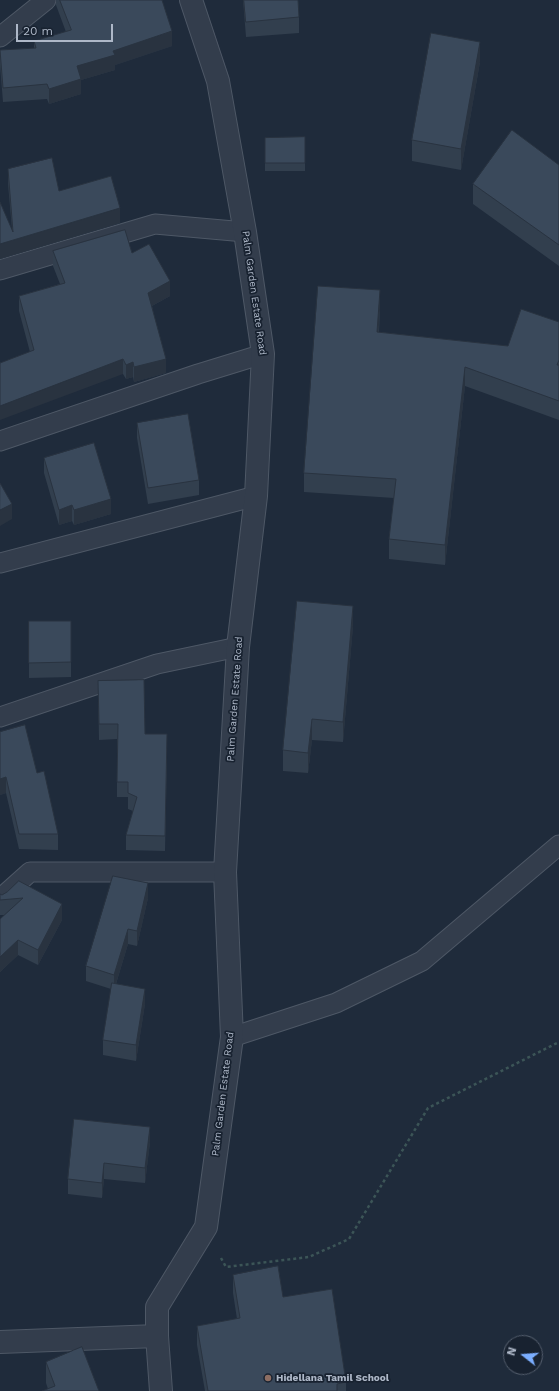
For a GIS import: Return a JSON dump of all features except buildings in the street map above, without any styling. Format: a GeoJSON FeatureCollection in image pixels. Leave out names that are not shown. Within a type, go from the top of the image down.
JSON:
{"type":"FeatureCollection","features":[{"type":"Feature","properties":{"kind":"street","name":"Palm Garden Estate Road"},"geometry":{"type":"LineString","coordinates":[[161,1391],[157,1336],[157,1307],[206,1226],[232,1037],[225,872],[238,647],[256,496],[263,354],[245,232],[218,81],[191,0]]}},
{"type":"Feature","properties":{"kind":"street"},"geometry":{"type":"LineString","coordinates":[[0,1342],[157,1336]]}},
{"type":"Feature","properties":{"kind":"lane"},"geometry":{"type":"LineString","coordinates":[[0,37],[46,0]]}},
{"type":"Feature","properties":{"kind":"lane"},"geometry":{"type":"LineString","coordinates":[[0,270],[154,224],[245,232]]}},
{"type":"Feature","properties":{"kind":"lane"},"geometry":{"type":"LineString","coordinates":[[0,441],[198,374],[263,354]]}},
{"type":"Feature","properties":{"kind":"lane"},"geometry":{"type":"LineString","coordinates":[[0,563],[256,496]]}},
{"type":"Feature","properties":{"kind":"lane"},"geometry":{"type":"LineString","coordinates":[[0,717],[157,664],[238,647]]}},
{"type":"Feature","properties":{"kind":"lane"},"geometry":{"type":"LineString","coordinates":[[232,1037],[336,1003],[422,961],[559,845]]}},
{"type":"Feature","properties":{"kind":"lane"},"geometry":{"type":"LineString","coordinates":[[0,899],[30,872],[225,872]]}},
{"type":"Feature","properties":{"kind":"path"},"geometry":{"type":"LineString","coordinates":[[206,1226],[226,1267],[309,1257],[349,1239],[428,1108],[559,1042]]}},
{"type":"Feature","properties":{"kind":"place","name":"Hidellana Tamil School"},"geometry":{"type":"Point","coordinates":[268,1378]}}]}
